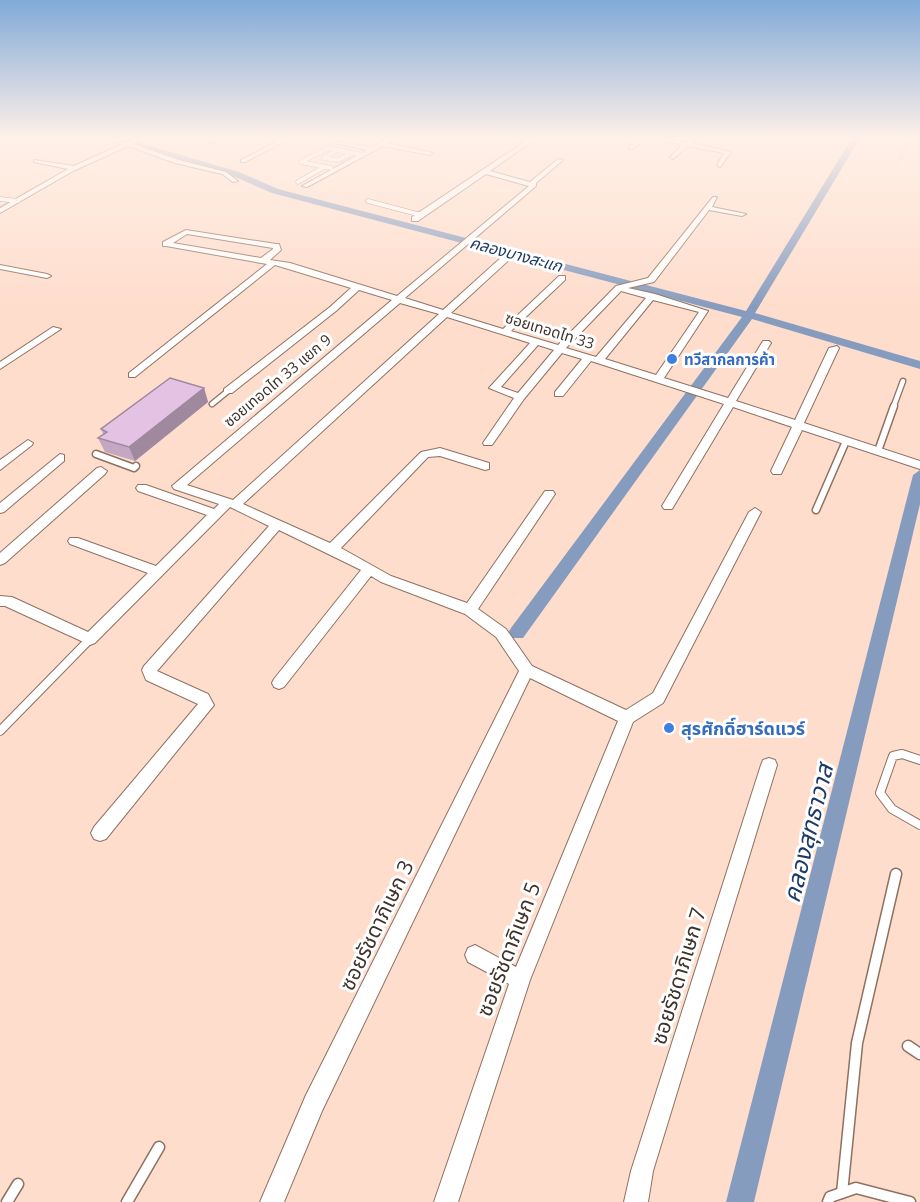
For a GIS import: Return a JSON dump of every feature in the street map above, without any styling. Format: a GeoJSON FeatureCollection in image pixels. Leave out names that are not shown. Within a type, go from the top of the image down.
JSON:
{"type":"FeatureCollection","features":[{"type":"Feature","properties":{"kind":"street"},"geometry":{"type":"LineString","coordinates":[[0,211],[30,194]]}},
{"type":"Feature","properties":{"kind":"street"},"geometry":{"type":"LineString","coordinates":[[418,217],[453,194]]}},
{"type":"Feature","properties":{"kind":"street","name":"ซอยเทอดไท 33 แยก 9"},"geometry":{"type":"LineString","coordinates":[[231,504],[178,486],[524,194]]}},
{"type":"Feature","properties":{"kind":"street"},"geometry":{"type":"LineString","coordinates":[[488,443],[520,397],[560,349],[621,287],[651,280],[715,198]]}},
{"type":"Feature","properties":{"kind":"street"},"geometry":{"type":"LineString","coordinates":[[708,208],[742,214]]}},
{"type":"Feature","properties":{"kind":"street","name":"ซอยเทอดไท 33"},"geometry":{"type":"LineString","coordinates":[[264,260],[277,250],[276,246],[186,232],[166,243],[167,246],[274,262],[398,298],[658,379],[920,465]]}},
{"type":"Feature","properties":{"kind":"street"},"geometry":{"type":"LineString","coordinates":[[0,601],[7,601],[90,639],[217,514],[231,504],[508,256]]}},
{"type":"Feature","properties":{"kind":"street"},"geometry":{"type":"LineString","coordinates":[[132,375],[274,262]]}},
{"type":"Feature","properties":{"kind":"street"},"geometry":{"type":"LineString","coordinates":[[0,267],[47,276]]}},
{"type":"Feature","properties":{"kind":"street"},"geometry":{"type":"LineString","coordinates":[[505,332],[562,278]]}},
{"type":"Feature","properties":{"kind":"street"},"geometry":{"type":"LineString","coordinates":[[228,391],[357,287]]}},
{"type":"Feature","properties":{"kind":"street"},"geometry":{"type":"LineString","coordinates":[[621,287],[704,311],[658,379]]}},
{"type":"Feature","properties":{"kind":"street"},"geometry":{"type":"LineString","coordinates":[[559,394],[652,296]]}},
{"type":"Feature","properties":{"kind":"street"},"geometry":{"type":"LineString","coordinates":[[0,366],[56,329]]}},
{"type":"Feature","properties":{"kind":"street"},"geometry":{"type":"LineString","coordinates":[[520,397],[494,388],[536,342]]}},
{"type":"Feature","properties":{"kind":"street"},"geometry":{"type":"LineString","coordinates":[[668,506],[766,343]]}},
{"type":"Feature","properties":{"kind":"street"},"geometry":{"type":"LineString","coordinates":[[777,471],[796,425],[834,348]]}},
{"type":"Feature","properties":{"kind":"street"},"geometry":{"type":"LineString","coordinates":[[3,461],[28,443]]}},
{"type":"Feature","properties":{"kind":"street"},"geometry":{"type":"LineString","coordinates":[[331,550],[425,454],[440,452],[485,466]]}},
{"type":"Feature","properties":{"kind":"street"},"geometry":{"type":"LineString","coordinates":[[0,509],[60,458]]}},
{"type":"Feature","properties":{"kind":"street"},"geometry":{"type":"LineString","coordinates":[[1,559],[101,471]]}},
{"type":"Feature","properties":{"kind":"street"},"geometry":{"type":"LineString","coordinates":[[142,488],[217,514]]}},
{"type":"Feature","properties":{"kind":"street"},"geometry":{"type":"LineString","coordinates":[[470,610],[549,495]]}},
{"type":"Feature","properties":{"kind":"street"},"geometry":{"type":"LineString","coordinates":[[231,504],[349,557],[386,579],[470,610],[501,633],[526,670],[627,718],[658,698],[755,512]]}},
{"type":"Feature","properties":{"kind":"street"},"geometry":{"type":"LineString","coordinates":[[100,833],[206,705],[203,699],[151,676],[150,670],[276,526]]}},
{"type":"Feature","properties":{"kind":"street"},"geometry":{"type":"LineString","coordinates":[[74,542],[157,571]]}},
{"type":"Feature","properties":{"kind":"street"},"geometry":{"type":"LineString","coordinates":[[279,683],[368,570]]}},
{"type":"Feature","properties":{"kind":"street","name":"ซอยรัชดาภิเษก 3"},"geometry":{"type":"LineString","coordinates":[[272,1202],[314,1103],[526,670]]}},
{"type":"Feature","properties":{"kind":"street","name":"ซอยรัชดาภิเษก 5"},"geometry":{"type":"LineString","coordinates":[[446,1202],[519,980],[627,718]]}},
{"type":"Feature","properties":{"kind":"street","name":"ซอยรัชดาภิเษก 7"},"geometry":{"type":"LineString","coordinates":[[636,1202],[642,1171],[768,765]]}},
{"type":"Feature","properties":{"kind":"street"},"geometry":{"type":"LineString","coordinates":[[475,955],[519,980]]}},
{"type":"Feature","properties":{"kind":"lane"},"geometry":{"type":"LineString","coordinates":[[0,199],[18,201]]}},
{"type":"Feature","properties":{"kind":"lane"},"geometry":{"type":"LineString","coordinates":[[368,201],[418,217]]}},
{"type":"Feature","properties":{"kind":"lane"},"geometry":{"type":"LineString","coordinates":[[878,452],[903,381]]}},
{"type":"Feature","properties":{"kind":"lane"},"geometry":{"type":"LineString","coordinates":[[212,404],[228,391]]}},
{"type":"Feature","properties":{"kind":"lane"},"geometry":{"type":"LineString","coordinates":[[816,510],[846,441]]}},
{"type":"Feature","properties":{"kind":"lane"},"geometry":{"type":"LineString","coordinates":[[96,454],[134,468],[136,466]]}},
{"type":"Feature","properties":{"kind":"lane"},"geometry":{"type":"LineString","coordinates":[[0,731],[90,639]]}},
{"type":"Feature","properties":{"kind":"lane"},"geometry":{"type":"LineString","coordinates":[[920,760],[905,755],[893,756],[880,793],[889,807],[920,825]]}},
{"type":"Feature","properties":{"kind":"lane"},"geometry":{"type":"LineString","coordinates":[[842,1193],[857,1043],[896,874]]}},
{"type":"Feature","properties":{"kind":"lane"},"geometry":{"type":"LineString","coordinates":[[908,1046],[920,1054]]}},
{"type":"Feature","properties":{"kind":"lane"},"geometry":{"type":"LineString","coordinates":[[128,1202],[159,1147]]}},
{"type":"Feature","properties":{"kind":"lane"},"geometry":{"type":"LineString","coordinates":[[7,1202],[18,1184]]}},
{"type":"Feature","properties":{"kind":"lane"},"geometry":{"type":"LineString","coordinates":[[828,1202],[830,1197],[856,1188],[910,1202]]}},
{"type":"Feature","properties":{"kind":"building"},"geometry":{"type":"Polygon","coordinates":[[[170,378],[204,388],[129,447],[98,438],[107,432],[101,429],[170,378]]]}},
{"type":"Feature","properties":{"kind":"waterway","name":"คลองบางสะแก"},"geometry":{"type":"LineString","coordinates":[[287,194],[749,315]]}},
{"type":"Feature","properties":{"kind":"waterway"},"geometry":{"type":"LineString","coordinates":[[749,315],[822,194]]}},
{"type":"Feature","properties":{"kind":"waterway"},"geometry":{"type":"LineString","coordinates":[[517,633],[749,315]]}},
{"type":"Feature","properties":{"kind":"waterway","name":"คลองบางสะแก"},"geometry":{"type":"LineString","coordinates":[[749,315],[920,365]]}},
{"type":"Feature","properties":{"kind":"waterway","name":"คลองสุทธาวาส"},"geometry":{"type":"LineString","coordinates":[[740,1202],[920,475]]}},
{"type":"Feature","properties":{"kind":"place","name":"ทวีสากลการค้า"},"geometry":{"type":"Point","coordinates":[672,359]}},
{"type":"Feature","properties":{"kind":"place","name":"สุรศักดิ์ฮาร์ดแวร์"},"geometry":{"type":"Point","coordinates":[669,728]}}]}
